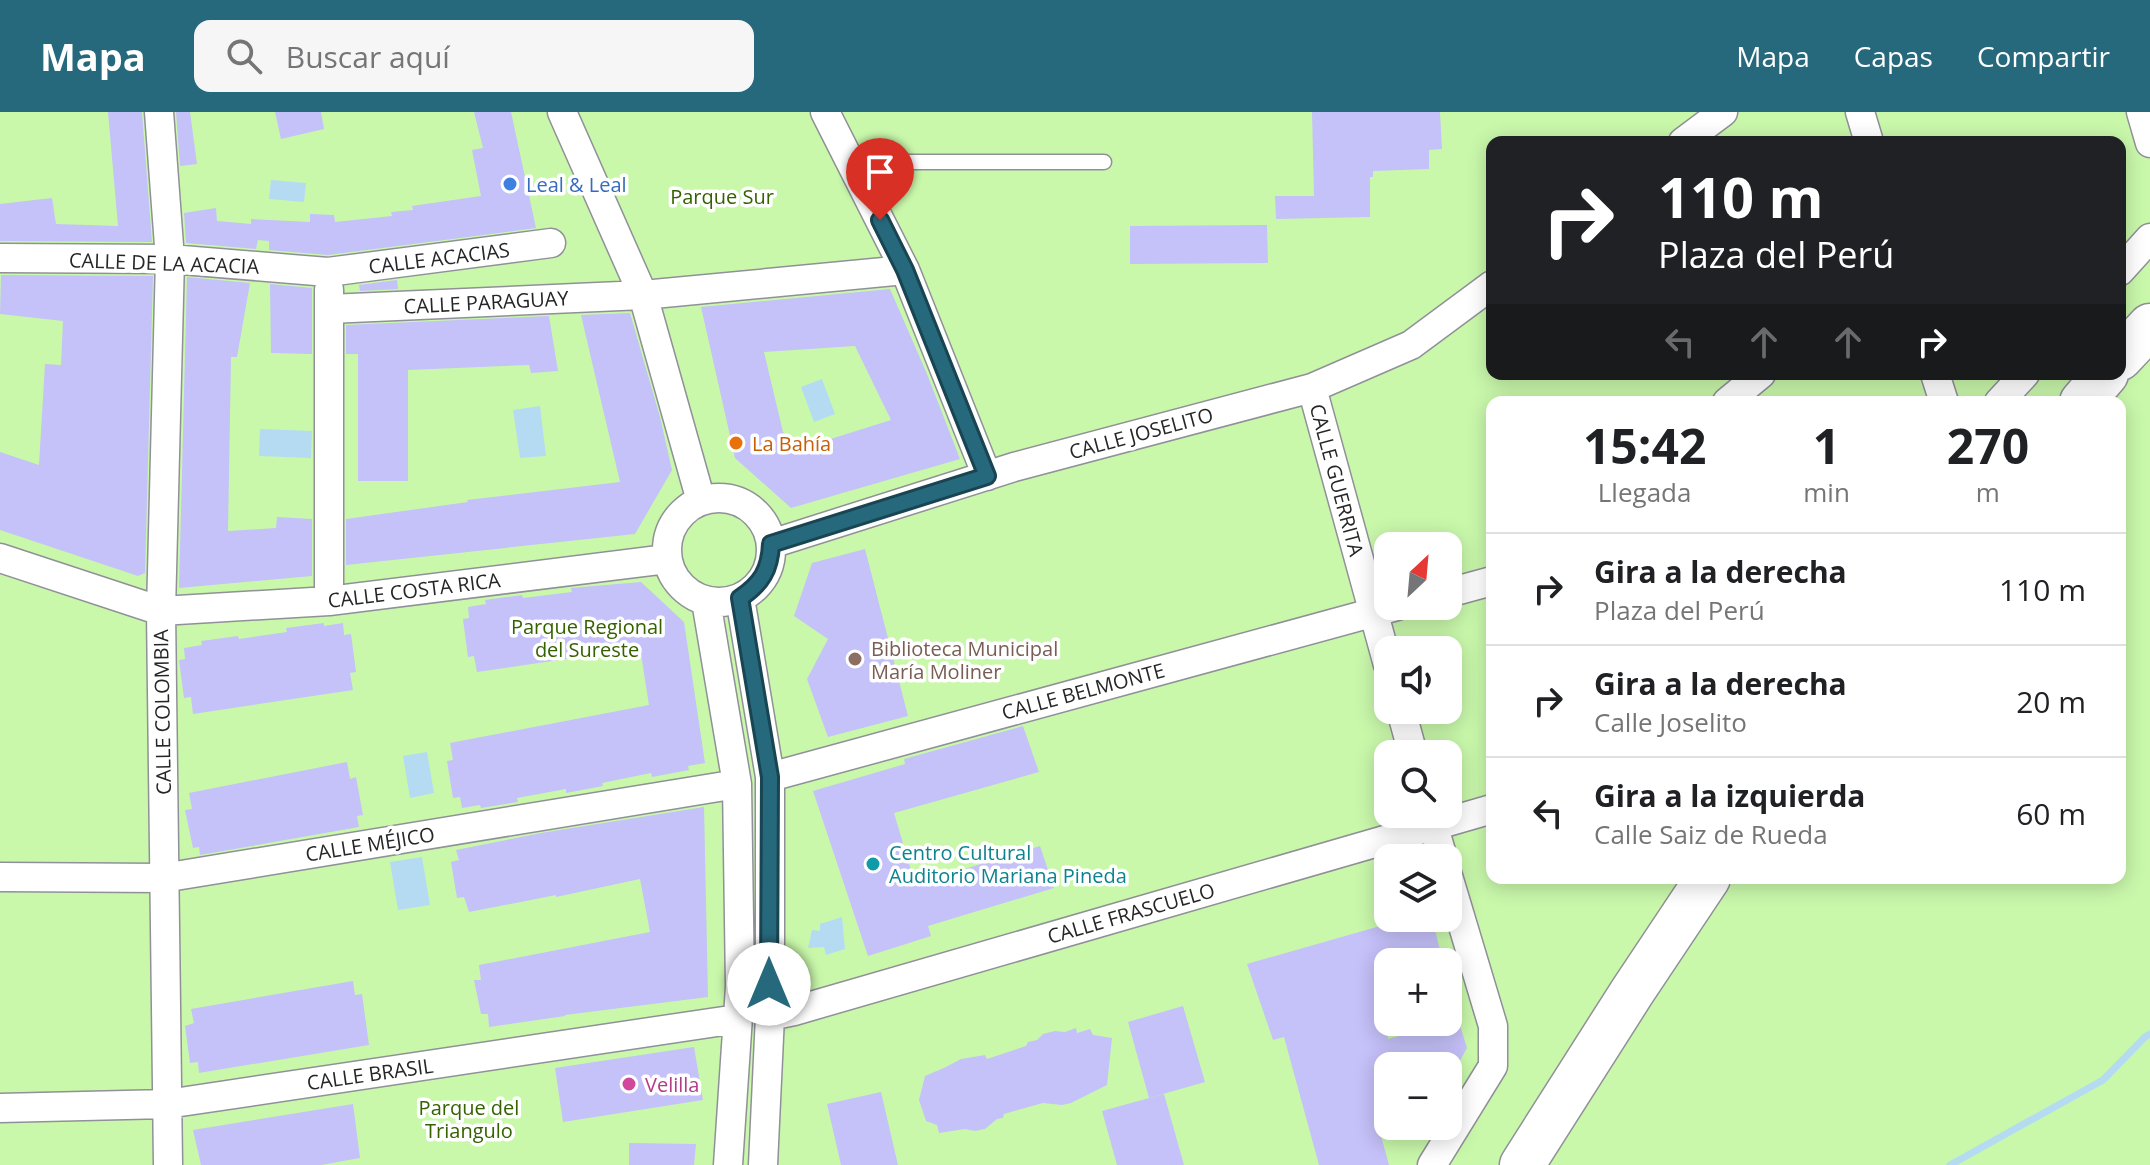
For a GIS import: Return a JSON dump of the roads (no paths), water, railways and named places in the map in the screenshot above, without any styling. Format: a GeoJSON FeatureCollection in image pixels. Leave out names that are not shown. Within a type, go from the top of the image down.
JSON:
{"type":"FeatureCollection","features":[{"type":"Feature","properties":{"kind":"main road"},"geometry":{"type":"LineString","coordinates":[[2126,352],[2150,326]]}},
{"type":"Feature","properties":{"kind":"main road"},"geometry":{"type":"LineString","coordinates":[[2087,396],[2101,380]]}},
{"type":"Feature","properties":{"kind":"main road"},"geometry":{"type":"LineString","coordinates":[[1522,1165],[1704,884]]}},
{"type":"Feature","properties":{"kind":"street","name":"CALLE COLOMBIA"},"geometry":{"type":"LineString","coordinates":[[159,112],[170,259],[161,611],[168,1165]]}},
{"type":"Feature","properties":{"kind":"street"},"geometry":{"type":"LineString","coordinates":[[562,112],[643,295],[701,501]]}},
{"type":"Feature","properties":{"kind":"street"},"geometry":{"type":"LineString","coordinates":[[825,112],[905,270],[987,476]]}},
{"type":"Feature","properties":{"kind":"street"},"geometry":{"type":"LineString","coordinates":[[1691,136],[1723,112]]}},
{"type":"Feature","properties":{"kind":"street"},"geometry":{"type":"LineString","coordinates":[[1860,112],[1867,136]]}},
{"type":"Feature","properties":{"kind":"street"},"geometry":{"type":"LineString","coordinates":[[2141,112],[2150,143]]}},
{"type":"Feature","properties":{"kind":"street"},"geometry":{"type":"LineString","coordinates":[[2126,264],[2150,238]]}},
{"type":"Feature","properties":{"kind":"street","name":"CALLE ACACIAS"},"geometry":{"type":"LineString","coordinates":[[328,272],[551,243]]}},
{"type":"Feature","properties":{"kind":"street","name":"CALLE DE LA ACACIA"},"geometry":{"type":"LineString","coordinates":[[0,258],[170,259],[328,272]]}},
{"type":"Feature","properties":{"kind":"street","name":"CALLE PARAGUAY"},"geometry":{"type":"LineString","coordinates":[[329,309],[643,295],[905,270]]}},
{"type":"Feature","properties":{"kind":"street"},"geometry":{"type":"LineString","coordinates":[[328,272],[329,601]]}},
{"type":"Feature","properties":{"kind":"street","name":"CALLE JOSELITO"},"geometry":{"type":"LineString","coordinates":[[771,544],[987,476],[1312,388],[1411,345],[1486,289]]}},
{"type":"Feature","properties":{"kind":"street"},"geometry":{"type":"LineString","coordinates":[[1734,396],[1754,380]]}},
{"type":"Feature","properties":{"kind":"street"},"geometry":{"type":"LineString","coordinates":[[2005,396],[2019,380]]}},
{"type":"Feature","properties":{"kind":"street","name":"CALLE GUERRITA"},"geometry":{"type":"LineString","coordinates":[[1312,388],[1374,576]]}},
{"type":"Feature","properties":{"kind":"street"},"geometry":{"type":"LineString","coordinates":[[724,498],[746,506],[763,522],[771,544],[770,561],[764,576],[754,589],[740,598],[706,601],[688,593],[674,578],[667,559],[667,541],[673,524],[685,510],[701,501],[724,498]]}},
{"type":"Feature","properties":{"kind":"street"},"geometry":{"type":"LineString","coordinates":[[0,558],[161,611]]}},
{"type":"Feature","properties":{"kind":"street","name":"CALLE COSTA RICA"},"geometry":{"type":"LineString","coordinates":[[161,611],[329,601],[667,559]]}},
{"type":"Feature","properties":{"kind":"street"},"geometry":{"type":"LineString","coordinates":[[1462,589],[1486,583]]}},
{"type":"Feature","properties":{"kind":"street"},"geometry":{"type":"LineString","coordinates":[[740,598],[770,777],[770,1016],[763,1165]]}},
{"type":"Feature","properties":{"kind":"street"},"geometry":{"type":"LineString","coordinates":[[706,601],[737,784],[740,972],[728,1165]]}},
{"type":"Feature","properties":{"kind":"street","name":"CALLE BELMONTE"},"geometry":{"type":"LineString","coordinates":[[770,777],[1374,612]]}},
{"type":"Feature","properties":{"kind":"street","name":"CALLE MÉJICO"},"geometry":{"type":"LineString","coordinates":[[0,877],[163,878],[737,784]]}},
{"type":"Feature","properties":{"kind":"street","name":"CALLE FRASCUELO"},"geometry":{"type":"LineString","coordinates":[[1462,814],[1486,810]]}},
{"type":"Feature","properties":{"kind":"street","name":"CALLE FRASCUELO"},"geometry":{"type":"LineString","coordinates":[[770,1016],[1405,828]]}},
{"type":"Feature","properties":{"kind":"street"},"geometry":{"type":"LineString","coordinates":[[1432,1165],[1493,1066],[1493,1026],[1462,923]]}},
{"type":"Feature","properties":{"kind":"street","name":"CALLE BRASIL"},"geometry":{"type":"LineString","coordinates":[[0,1108],[167,1104],[737,1019]]}},
{"type":"Feature","properties":{"kind":"lane"},"geometry":{"type":"LineString","coordinates":[[854,169],[880,162],[1104,162]]}},
{"type":"Feature","properties":{"kind":"water"},"geometry":{"type":"Polygon","coordinates":[[[271,180],[306,183],[304,202],[269,199],[271,180]]]}},
{"type":"Feature","properties":{"kind":"water"},"geometry":{"type":"Polygon","coordinates":[[[822,379],[835,414],[814,422],[801,387],[822,379]]]}},
{"type":"Feature","properties":{"kind":"water"},"geometry":{"type":"Polygon","coordinates":[[[540,406],[546,456],[520,458],[513,410],[540,406]]]}},
{"type":"Feature","properties":{"kind":"water"},"geometry":{"type":"Polygon","coordinates":[[[260,429],[312,431],[311,458],[259,456],[260,429]]]}},
{"type":"Feature","properties":{"kind":"water"},"geometry":{"type":"Polygon","coordinates":[[[427,752],[434,793],[410,798],[403,756],[427,752]]]}},
{"type":"Feature","properties":{"kind":"water"},"geometry":{"type":"Polygon","coordinates":[[[422,857],[430,905],[398,910],[390,862],[422,857]]]}},
{"type":"Feature","properties":{"kind":"water"},"geometry":{"type":"Polygon","coordinates":[[[842,917],[845,949],[826,955],[824,947],[808,948],[812,930],[820,931],[820,924],[842,917]]]}},
{"type":"Feature","properties":{"kind":"waterway"},"geometry":{"type":"LineString","coordinates":[[1950,1165],[2103,1080],[2150,1034]]}},
{"type":"Feature","properties":{"kind":"place","name":"Leal & Leal"},"geometry":{"type":"Point","coordinates":[510,184]}},
{"type":"Feature","properties":{"kind":"place","name":"La Bahía"},"geometry":{"type":"Point","coordinates":[736,443]}},
{"type":"Feature","properties":{"kind":"place","name":"Biblioteca Municipal María Moliner"},"geometry":{"type":"Point","coordinates":[855,659]}},
{"type":"Feature","properties":{"kind":"place","name":"Centro Cultural Auditorio Mariana Pineda"},"geometry":{"type":"Point","coordinates":[873,864]}},
{"type":"Feature","properties":{"kind":"place","name":"Velilla"},"geometry":{"type":"Point","coordinates":[629,1084]}},
{"type":"Feature","properties":{"kind":"park label","name":"Parque Sur"},"geometry":{"type":"Point","coordinates":[722,196]}},
{"type":"Feature","properties":{"kind":"park label","name":"Parque Regional del Sureste"},"geometry":{"type":"Point","coordinates":[587,638]}},
{"type":"Feature","properties":{"kind":"park label","name":"Parque del Triangulo"},"geometry":{"type":"Point","coordinates":[469,1118]}}]}
